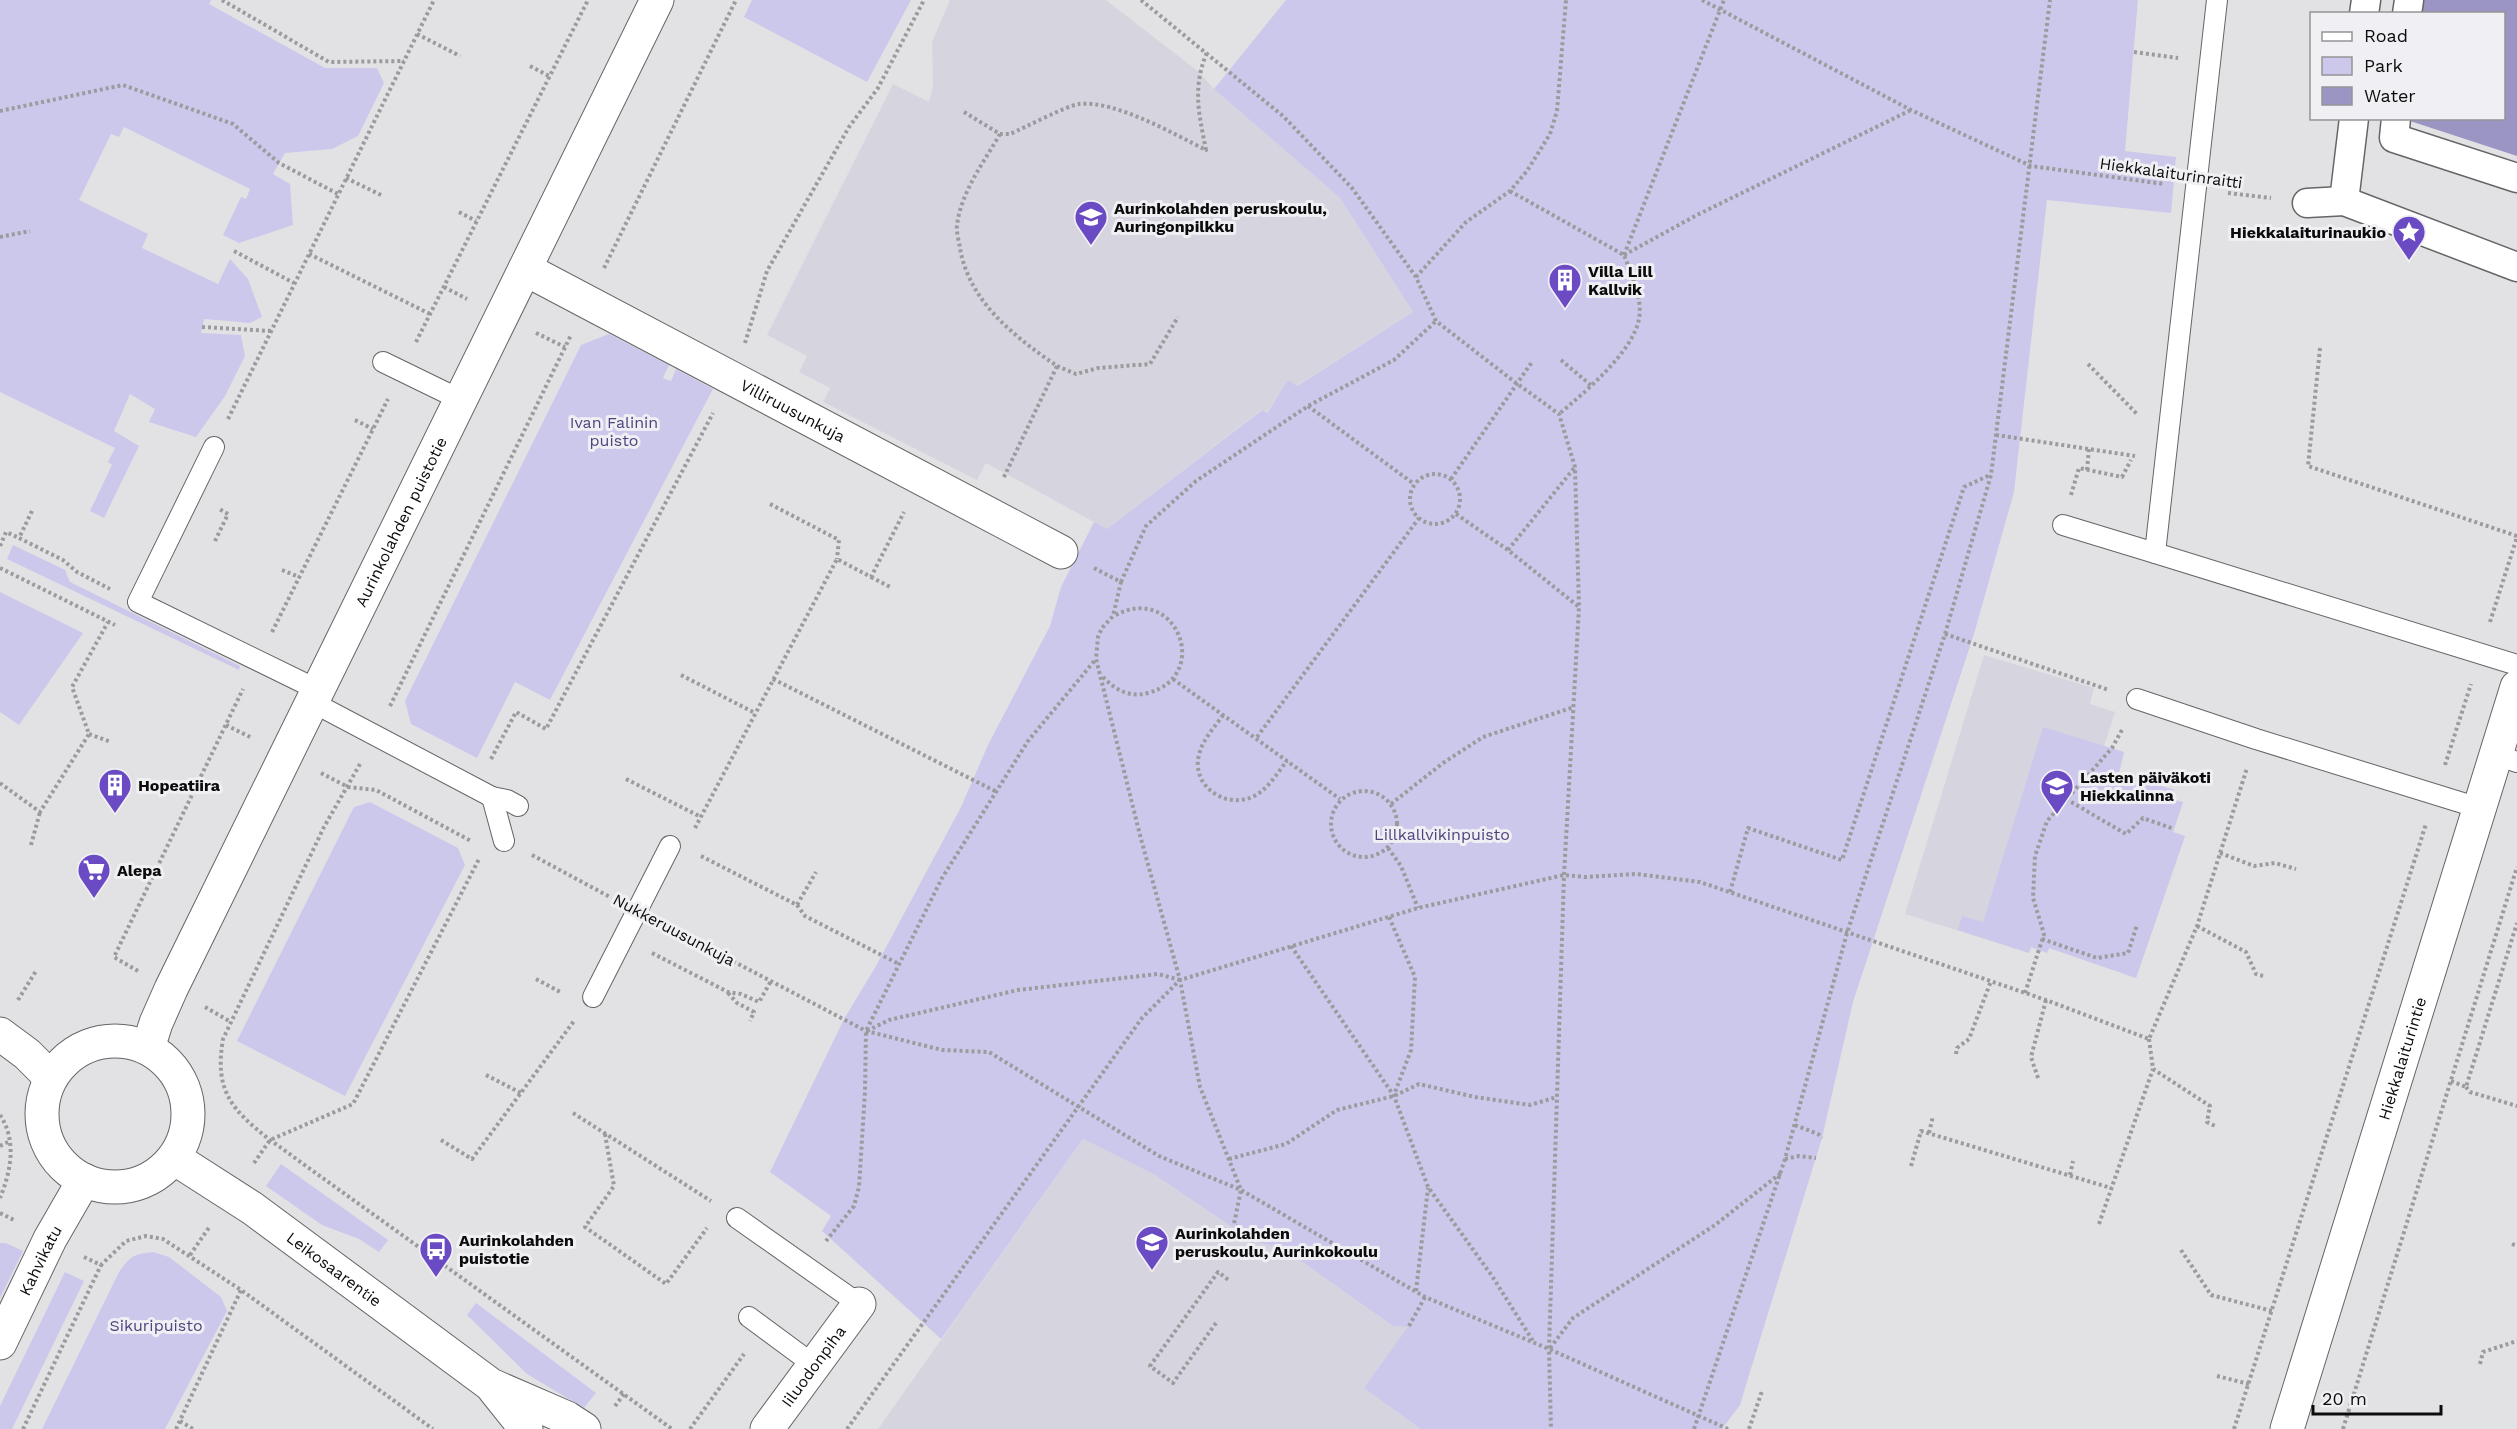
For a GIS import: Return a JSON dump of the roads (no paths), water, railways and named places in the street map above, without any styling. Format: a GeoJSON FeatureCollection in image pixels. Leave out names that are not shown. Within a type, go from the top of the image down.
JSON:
{"type":"FeatureCollection","features":[{"type":"Feature","properties":{"kind":"street","name":"Aurinkolahden puistotie"},"geometry":{"type":"LineString","coordinates":[[148,1048],[171,989],[657,0]]}},
{"type":"Feature","properties":{"kind":"street"},"geometry":{"type":"LineString","coordinates":[[2344,201],[2354,120]]}},
{"type":"Feature","properties":{"kind":"street"},"geometry":{"type":"LineString","coordinates":[[2396,120],[2394,138],[2517,178]]}},
{"type":"Feature","properties":{"kind":"street"},"geometry":{"type":"LineString","coordinates":[[2307,203],[2344,201],[2517,267]]}},
{"type":"Feature","properties":{"kind":"street","name":"Villiruusunkuja"},"geometry":{"type":"LineString","coordinates":[[525,269],[1061,552]]}},
{"type":"Feature","properties":{"kind":"street","name":"Hiekkalaiturintie"},"geometry":{"type":"LineString","coordinates":[[2287,1429],[2479,808],[2506,758],[2517,687]]}},
{"type":"Feature","properties":{"kind":"street"},"geometry":{"type":"LineString","coordinates":[[0,1034],[27,1054],[51,1078]]}},
{"type":"Feature","properties":{"kind":"street"},"geometry":{"type":"LineString","coordinates":[[112,1040],[130,1042],[148,1048],[166,1060],[179,1077],[187,1097],[189,1119],[184,1140],[174,1158],[156,1176],[133,1186],[108,1187],[84,1180],[64,1167],[50,1147],[43,1124],[43,1100],[51,1078],[62,1063],[76,1051],[93,1044],[112,1040]]}},
{"type":"Feature","properties":{"kind":"street","name":"Leikosaarentie"},"geometry":{"type":"LineString","coordinates":[[174,1158],[252,1208],[491,1385],[567,1418],[584,1429]]}},
{"type":"Feature","properties":{"kind":"street","name":"Kahvikatu"},"geometry":{"type":"LineString","coordinates":[[0,1342],[50,1239],[84,1180]]}},
{"type":"Feature","properties":{"kind":"street","name":"Iiluodonpiha"},"geometry":{"type":"LineString","coordinates":[[767,1429],[859,1304]]}},
{"type":"Feature","properties":{"kind":"street","name":"Leikosaarentie"},"geometry":{"type":"LineString","coordinates":[[491,1385],[526,1429]]}},
{"type":"Feature","properties":{"kind":"lane"},"geometry":{"type":"LineString","coordinates":[[2155,553],[2217,0]]}},
{"type":"Feature","properties":{"kind":"lane"},"geometry":{"type":"LineString","coordinates":[[383,362],[461,400]]}},
{"type":"Feature","properties":{"kind":"lane"},"geometry":{"type":"LineString","coordinates":[[214,447],[138,602],[258,660],[315,696],[492,797],[507,800],[518,806]]}},
{"type":"Feature","properties":{"kind":"lane"},"geometry":{"type":"LineString","coordinates":[[2063,525],[2517,665]]}},
{"type":"Feature","properties":{"kind":"lane"},"geometry":{"type":"LineString","coordinates":[[2137,699],[2256,739],[2479,808]]}},
{"type":"Feature","properties":{"kind":"lane"},"geometry":{"type":"LineString","coordinates":[[492,797],[504,841]]}},
{"type":"Feature","properties":{"kind":"lane"},"geometry":{"type":"LineString","coordinates":[[592,997],[635,910],[678,847]]}},
{"type":"Feature","properties":{"kind":"lane"},"geometry":{"type":"LineString","coordinates":[[729,1213],[859,1304]]}},
{"type":"Feature","properties":{"kind":"lane"},"geometry":{"type":"LineString","coordinates":[[749,1317],[814,1365]]}},
{"type":"Feature","properties":{"kind":"water"},"geometry":{"type":"Polygon","coordinates":[[[2417,0],[2517,0],[2517,156],[2407,120],[2505,120],[2505,12],[2416,12],[2417,0]]]}},
{"type":"Feature","properties":{"kind":"place","name":"Aurinkolahden peruskoulu, Auringonpilkku"},"geometry":{"type":"Point","coordinates":[1091,246]}},
{"type":"Feature","properties":{"kind":"place","name":"Hiekkalaiturinaukio"},"geometry":{"type":"Point","coordinates":[2409,261]}},
{"type":"Feature","properties":{"kind":"place","name":"Villa Lill Kallvik"},"geometry":{"type":"Point","coordinates":[1565,309]}},
{"type":"Feature","properties":{"kind":"place","name":"Hopeatiira"},"geometry":{"type":"Point","coordinates":[115,814]}},
{"type":"Feature","properties":{"kind":"place","name":"Lasten päiväkoti Hiekkalinna"},"geometry":{"type":"Point","coordinates":[2057,815]}},
{"type":"Feature","properties":{"kind":"place","name":"Alepa"},"geometry":{"type":"Point","coordinates":[94,899]}},
{"type":"Feature","properties":{"kind":"place","name":"Aurinkolahden peruskoulu, Aurinkokoulu"},"geometry":{"type":"Point","coordinates":[1152,1271]}},
{"type":"Feature","properties":{"kind":"place","name":"Aurinkolahden puistotie"},"geometry":{"type":"Point","coordinates":[436,1278]}},
{"type":"Feature","properties":{"kind":"park label","name":"Ivan Falinin puisto"},"geometry":{"type":"Point","coordinates":[614,431]}},
{"type":"Feature","properties":{"kind":"park label","name":"Lillkallvikinpuisto"},"geometry":{"type":"Point","coordinates":[1442,834]}},
{"type":"Feature","properties":{"kind":"park label","name":"Sikuripuisto"},"geometry":{"type":"Point","coordinates":[156,1325]}}]}
